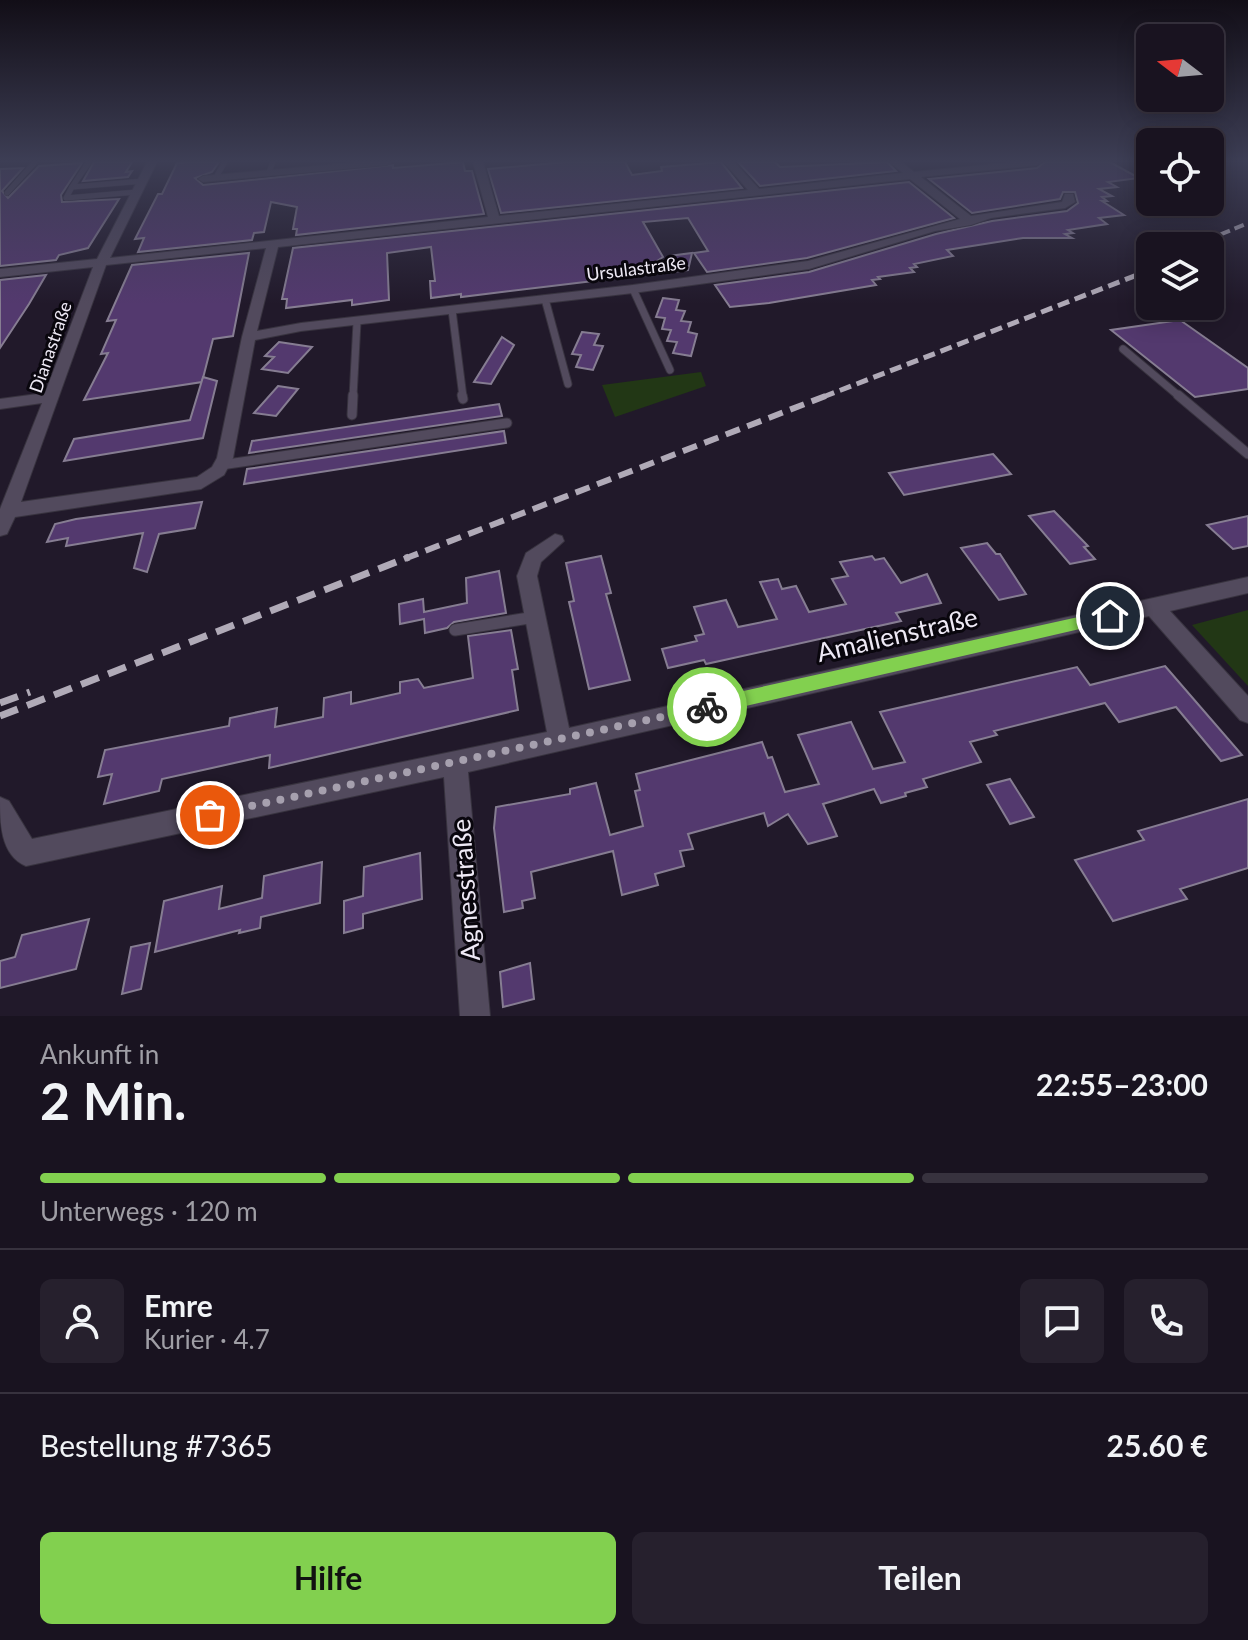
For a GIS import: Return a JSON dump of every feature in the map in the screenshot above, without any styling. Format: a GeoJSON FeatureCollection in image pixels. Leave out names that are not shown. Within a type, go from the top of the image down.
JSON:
{"type":"FeatureCollection","features":[{"type":"Feature","properties":{"kind":"street","name":"Dianastraße"},"geometry":{"type":"LineString","coordinates":[[0,529],[101,263],[129,209]]}},
{"type":"Feature","properties":{"kind":"street"},"geometry":{"type":"LineString","coordinates":[[491,209],[494,220]]}},
{"type":"Feature","properties":{"kind":"street"},"geometry":{"type":"LineString","coordinates":[[0,273],[589,209]]}},
{"type":"Feature","properties":{"kind":"street"},"geometry":{"type":"LineString","coordinates":[[955,209],[971,222]]}},
{"type":"Feature","properties":{"kind":"street","name":"Ursulastraße"},"geometry":{"type":"LineString","coordinates":[[249,337],[301,327],[633,289],[809,265],[932,228],[1032,209]]}},
{"type":"Feature","properties":{"kind":"street"},"geometry":{"type":"LineString","coordinates":[[8,511],[201,483],[221,465],[273,244]]}},
{"type":"Feature","properties":{"kind":"street","name":"Ursulastraße"},"geometry":{"type":"LineString","coordinates":[[256,312],[301,327]]}},
{"type":"Feature","properties":{"kind":"street"},"geometry":{"type":"LineString","coordinates":[[0,404],[52,397]]}},
{"type":"Feature","properties":{"kind":"street"},"geometry":{"type":"LineString","coordinates":[[555,541],[533,558],[527,576],[560,741]]}},
{"type":"Feature","properties":{"kind":"street","name":"Amalienstraße"},"geometry":{"type":"LineString","coordinates":[[0,810],[26,853],[560,741],[1248,585]]}},
{"type":"Feature","properties":{"kind":"street"},"geometry":{"type":"LineString","coordinates":[[1153,606],[1248,712]]}},
{"type":"Feature","properties":{"kind":"street","name":"Agnesstraße"},"geometry":{"type":"LineString","coordinates":[[455,763],[475,1016]]}},
{"type":"Feature","properties":{"kind":"lane"},"geometry":{"type":"LineString","coordinates":[[633,289],[670,370]]}},
{"type":"Feature","properties":{"kind":"lane"},"geometry":{"type":"LineString","coordinates":[[545,299],[568,384]]}},
{"type":"Feature","properties":{"kind":"lane"},"geometry":{"type":"LineString","coordinates":[[452,310],[463,399]]}},
{"type":"Feature","properties":{"kind":"lane"},"geometry":{"type":"LineString","coordinates":[[352,415],[357,322]]}},
{"type":"Feature","properties":{"kind":"lane"},"geometry":{"type":"LineString","coordinates":[[1123,349],[1248,454]]}},
{"type":"Feature","properties":{"kind":"lane"},"geometry":{"type":"LineString","coordinates":[[221,465],[507,423]]}},
{"type":"Feature","properties":{"kind":"lane"},"geometry":{"type":"LineString","coordinates":[[455,630],[535,617]]}},
{"type":"Feature","properties":{"kind":"green space"},"geometry":{"type":"Polygon","coordinates":[[[701,372],[706,386],[615,417],[602,385],[701,372]]]}},
{"type":"Feature","properties":{"kind":"green space"},"geometry":{"type":"Polygon","coordinates":[[[1248,610],[1248,686],[1192,625],[1248,610]]]}},
{"type":"Feature","properties":{"kind":"building"},"geometry":{"type":"Polygon","coordinates":[[[0,209],[112,209],[88,248],[59,255],[56,260],[0,266],[0,209]]]}},
{"type":"Feature","properties":{"kind":"building"},"geometry":{"type":"Polygon","coordinates":[[[150,209],[269,209],[264,232],[254,233],[252,240],[138,252],[144,238],[135,239],[150,209]]]}},
{"type":"Feature","properties":{"kind":"building"},"geometry":{"type":"Polygon","coordinates":[[[297,209],[483,209],[484,214],[296,235],[297,229],[293,229],[297,209]]]}},
{"type":"Feature","properties":{"kind":"building"},"geometry":{"type":"Polygon","coordinates":[[[500,209],[536,209],[501,213],[500,209]]]}},
{"type":"Feature","properties":{"kind":"building"},"geometry":{"type":"Polygon","coordinates":[[[653,209],[943,209],[954,218],[807,258],[707,272],[694,253],[708,251],[688,218],[643,222],[663,257],[635,276],[461,297],[461,294],[431,298],[430,281],[435,281],[431,247],[387,253],[389,300],[352,305],[352,300],[286,308],[287,299],[282,299],[293,248],[653,209]]]}},
{"type":"Feature","properties":{"kind":"building"},"geometry":{"type":"Polygon","coordinates":[[[967,209],[995,209],[972,213],[967,209]]]}},
{"type":"Feature","properties":{"kind":"building"},"geometry":{"type":"Polygon","coordinates":[[[1069,209],[1115,209],[1124,215],[1099,218],[1107,224],[1068,230],[1073,233],[1065,234],[1072,238],[1023,238],[947,250],[953,256],[914,264],[917,267],[910,268],[914,272],[878,277],[880,279],[872,280],[876,285],[730,307],[715,285],[809,272],[936,234],[992,221],[1069,209]]]}},
{"type":"Feature","properties":{"kind":"building"},"geometry":{"type":"Polygon","coordinates":[[[249,253],[233,336],[213,339],[202,382],[84,400],[108,353],[101,354],[116,320],[107,321],[132,265],[249,253]]]}},
{"type":"Feature","properties":{"kind":"building"},"geometry":{"type":"Polygon","coordinates":[[[692,253],[688,270],[663,273],[669,256],[692,253]]]}},
{"type":"Feature","properties":{"kind":"building"},"geometry":{"type":"Polygon","coordinates":[[[46,275],[29,304],[0,348],[0,280],[46,275]]]}},
{"type":"Feature","properties":{"kind":"building"},"geometry":{"type":"Polygon","coordinates":[[[663,298],[679,300],[676,310],[685,311],[681,321],[691,322],[688,332],[697,334],[691,356],[673,353],[677,342],[667,341],[671,330],[662,329],[665,318],[656,317],[663,298]]]}},
{"type":"Feature","properties":{"kind":"building"},"geometry":{"type":"Polygon","coordinates":[[[1180,320],[1248,368],[1248,389],[1195,397],[1111,330],[1180,320]]]}},
{"type":"Feature","properties":{"kind":"building"},"geometry":{"type":"Polygon","coordinates":[[[582,332],[599,334],[594,345],[603,346],[593,370],[576,367],[581,355],[572,354],[582,332]]]}},
{"type":"Feature","properties":{"kind":"building"},"geometry":{"type":"Polygon","coordinates":[[[502,337],[514,345],[491,384],[474,382],[502,337]]]}},
{"type":"Feature","properties":{"kind":"building"},"geometry":{"type":"Polygon","coordinates":[[[279,342],[312,347],[288,373],[262,369],[274,357],[265,356],[279,342]]]}},
{"type":"Feature","properties":{"kind":"building"},"geometry":{"type":"Polygon","coordinates":[[[203,377],[217,381],[203,438],[64,461],[74,439],[190,420],[203,377]]]}},
{"type":"Feature","properties":{"kind":"building"},"geometry":{"type":"Polygon","coordinates":[[[278,386],[298,389],[276,416],[254,413],[278,386]]]}},
{"type":"Feature","properties":{"kind":"building"},"geometry":{"type":"Polygon","coordinates":[[[499,404],[502,416],[249,453],[252,441],[499,404]]]}},
{"type":"Feature","properties":{"kind":"building"},"geometry":{"type":"Polygon","coordinates":[[[504,431],[506,443],[244,484],[247,469],[504,431]]]}},
{"type":"Feature","properties":{"kind":"building"},"geometry":{"type":"Polygon","coordinates":[[[993,454],[1011,474],[904,495],[889,473],[993,454]]]}},
{"type":"Feature","properties":{"kind":"building"},"geometry":{"type":"Polygon","coordinates":[[[202,502],[195,528],[159,534],[147,572],[134,568],[143,533],[66,546],[68,538],[47,542],[55,524],[202,502]]]}},
{"type":"Feature","properties":{"kind":"building"},"geometry":{"type":"Polygon","coordinates":[[[1054,511],[1088,546],[1084,547],[1095,559],[1070,564],[1029,516],[1054,511]]]}},
{"type":"Feature","properties":{"kind":"building"},"geometry":{"type":"Polygon","coordinates":[[[1248,516],[1248,546],[1233,549],[1207,525],[1248,516]]]}},
{"type":"Feature","properties":{"kind":"building"},"geometry":{"type":"Polygon","coordinates":[[[987,543],[996,554],[1000,554],[1026,594],[999,600],[961,548],[987,543]]]}},
{"type":"Feature","properties":{"kind":"building"},"geometry":{"type":"Polygon","coordinates":[[[601,556],[611,593],[606,594],[630,680],[589,689],[569,602],[574,601],[566,563],[601,556]]]}},
{"type":"Feature","properties":{"kind":"building"},"geometry":{"type":"Polygon","coordinates":[[[872,556],[875,560],[884,558],[901,583],[927,574],[941,603],[896,613],[901,621],[706,664],[704,660],[668,668],[662,649],[697,641],[695,636],[704,634],[694,607],[726,600],[738,627],[777,619],[760,582],[778,579],[782,589],[796,586],[809,612],[846,604],[832,579],[848,576],[840,562],[872,556]]]}},
{"type":"Feature","properties":{"kind":"building"},"geometry":{"type":"Polygon","coordinates":[[[499,571],[506,613],[454,622],[447,628],[425,633],[424,619],[400,624],[399,604],[423,599],[424,612],[467,603],[466,578],[499,571]]]}},
{"type":"Feature","properties":{"kind":"building"},"geometry":{"type":"Polygon","coordinates":[[[511,630],[518,669],[512,670],[518,710],[269,768],[270,755],[162,779],[159,791],[104,804],[112,774],[98,777],[105,750],[229,726],[230,718],[277,708],[275,727],[323,717],[324,698],[351,692],[351,704],[400,693],[400,682],[418,679],[424,688],[473,678],[468,636],[511,630]]]}},
{"type":"Feature","properties":{"kind":"building"},"geometry":{"type":"Polygon","coordinates":[[[1165,666],[1242,755],[1221,761],[1176,707],[1119,722],[1105,703],[994,731],[997,735],[970,742],[981,762],[923,779],[927,787],[905,793],[906,796],[881,803],[874,789],[823,804],[837,836],[808,844],[788,814],[768,826],[764,813],[688,834],[693,849],[680,851],[684,866],[655,874],[658,885],[622,895],[613,851],[531,872],[535,898],[522,901],[523,908],[504,912],[494,828],[496,807],[570,794],[570,789],[596,783],[610,835],[643,826],[635,791],[640,790],[636,774],[762,742],[768,758],[772,757],[785,792],[819,784],[798,735],[851,722],[873,769],[905,762],[880,712],[1077,667],[1090,685],[1165,666]]]}},
{"type":"Feature","properties":{"kind":"building"},"geometry":{"type":"Polygon","coordinates":[[[1010,779],[1034,817],[1010,824],[987,785],[1010,779]]]}},
{"type":"Feature","properties":{"kind":"building"},"geometry":{"type":"Polygon","coordinates":[[[1248,799],[1248,868],[1180,889],[1187,899],[1113,921],[1075,860],[1144,840],[1138,831],[1248,799]]]}},
{"type":"Feature","properties":{"kind":"building"},"geometry":{"type":"Polygon","coordinates":[[[420,853],[422,899],[363,914],[363,928],[344,933],[344,901],[363,896],[364,867],[420,853]]]}},
{"type":"Feature","properties":{"kind":"building"},"geometry":{"type":"Polygon","coordinates":[[[322,862],[320,903],[261,917],[260,928],[239,933],[240,930],[155,952],[164,901],[222,886],[219,909],[262,898],[264,876],[322,862]]]}},
{"type":"Feature","properties":{"kind":"building"},"geometry":{"type":"Polygon","coordinates":[[[89,919],[76,969],[0,988],[0,961],[15,957],[22,935],[89,919]]]}},
{"type":"Feature","properties":{"kind":"building"},"geometry":{"type":"Polygon","coordinates":[[[150,943],[141,989],[122,994],[131,947],[150,943]]]}},
{"type":"Feature","properties":{"kind":"building"},"geometry":{"type":"Polygon","coordinates":[[[530,963],[534,999],[503,1007],[500,972],[530,963]]]}},
{"type":"Feature","properties":{"kind":"railway"},"geometry":{"type":"LineString","coordinates":[[1224,233],[1248,223]]}},
{"type":"Feature","properties":{"kind":"railway"},"geometry":{"type":"LineString","coordinates":[[823,397],[1136,275]]}},
{"type":"Feature","properties":{"kind":"railway"},"geometry":{"type":"LineString","coordinates":[[404,559],[828,395]]}},
{"type":"Feature","properties":{"kind":"railway"},"geometry":{"type":"LineString","coordinates":[[0,716],[409,557]]}},
{"type":"Feature","properties":{"kind":"railway"},"geometry":{"type":"LineString","coordinates":[[0,703],[30,692]]}},
{"type":"Feature","properties":{"kind":"way so far"},"geometry":{"type":"LineString","coordinates":[[210,815],[707,707]]}},
{"type":"Feature","properties":{"kind":"route"},"geometry":{"type":"LineString","coordinates":[[707,707],[1110,616]]}}]}
